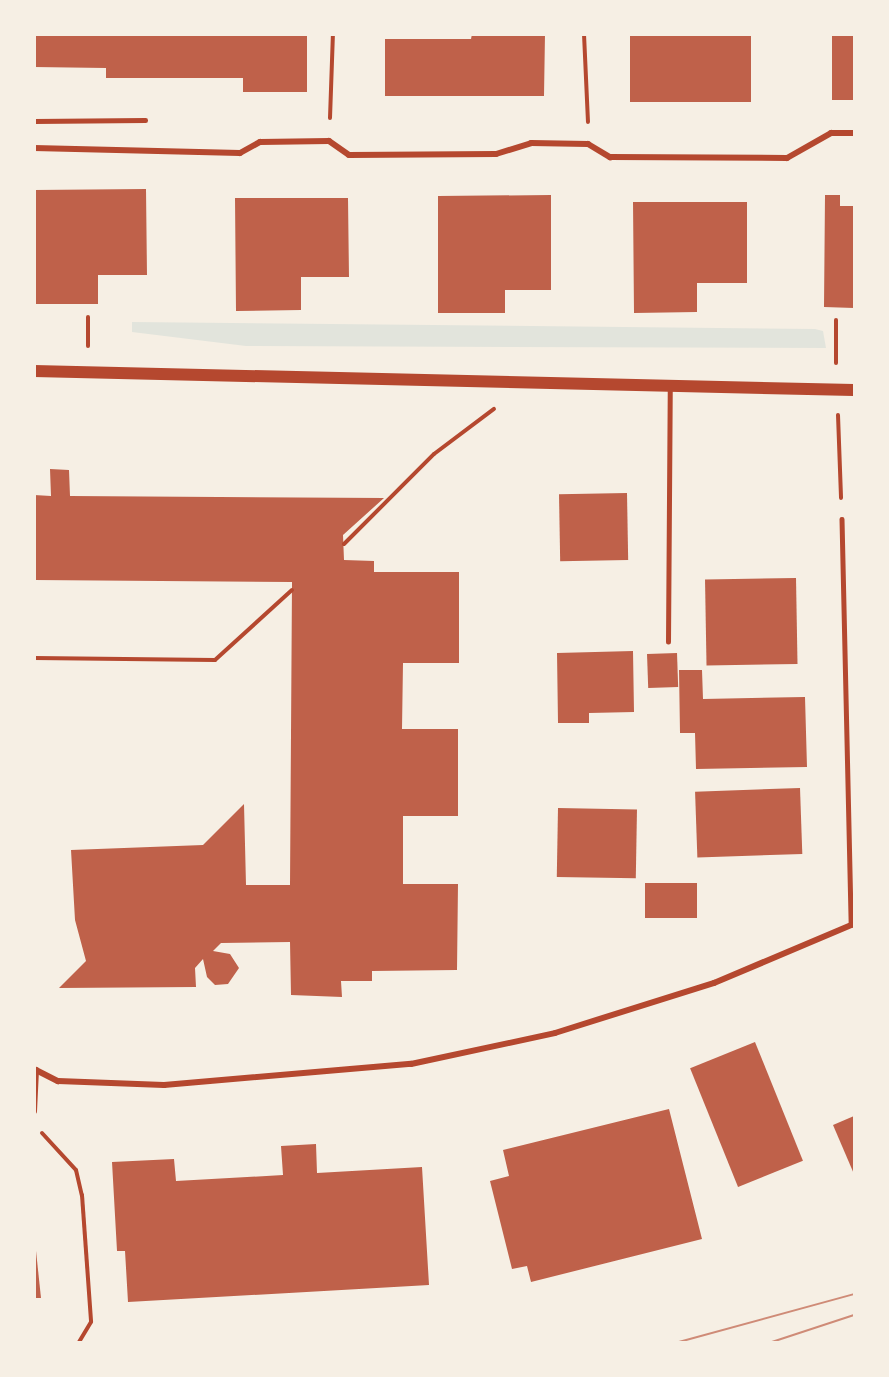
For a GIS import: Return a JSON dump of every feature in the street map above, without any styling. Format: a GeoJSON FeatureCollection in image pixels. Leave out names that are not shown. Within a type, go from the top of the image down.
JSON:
{"type":"FeatureCollection","features":[{"type":"Feature","properties":{"kind":"main road"},"geometry":{"type":"LineString","coordinates":[[34,371],[523,386],[855,390]]}},
{"type":"Feature","properties":{"kind":"street"},"geometry":{"type":"LineString","coordinates":[[34,148],[240,153],[260,142],[329,141],[349,155],[496,154],[531,143],[588,144],[610,157],[787,158],[831,133],[855,133]]}},
{"type":"Feature","properties":{"kind":"street"},"geometry":{"type":"LineString","coordinates":[[34,1111],[35,1070],[58,1081],[164,1085],[411,1064],[555,1033],[703,987],[850,925]]}},
{"type":"Feature","properties":{"kind":"lane"},"geometry":{"type":"LineString","coordinates":[[34,121],[145,120]]}},
{"type":"Feature","properties":{"kind":"lane"},"geometry":{"type":"LineString","coordinates":[[668,642],[670,387]]}},
{"type":"Feature","properties":{"kind":"lane"},"geometry":{"type":"LineString","coordinates":[[842,519],[850,925]]}},
{"type":"Feature","properties":{"kind":"path"},"geometry":{"type":"LineString","coordinates":[[329,141],[333,34]]}},
{"type":"Feature","properties":{"kind":"path"},"geometry":{"type":"LineString","coordinates":[[584,34],[588,108]]}},
{"type":"Feature","properties":{"kind":"path"},"geometry":{"type":"LineString","coordinates":[[836,320],[842,519]]}},
{"type":"Feature","properties":{"kind":"path"},"geometry":{"type":"LineString","coordinates":[[344,544],[434,454],[523,386]]}},
{"type":"Feature","properties":{"kind":"path"},"geometry":{"type":"LineString","coordinates":[[34,658],[215,660],[292,590]]}},
{"type":"Feature","properties":{"kind":"path"},"geometry":{"type":"LineString","coordinates":[[34,1124],[76,1170],[82,1194],[91,1322],[79,1342]]}},
{"type":"Feature","properties":{"kind":"shaded area"},"geometry":{"type":"Polygon","coordinates":[[[132,322],[815,329],[823,331],[826,348],[246,346],[132,332],[132,322]]]}},
{"type":"Feature","properties":{"kind":"building"},"geometry":{"type":"Polygon","coordinates":[[[34,34],[307,34],[307,92],[243,92],[243,78],[106,78],[106,68],[34,67],[34,34]]]}},
{"type":"Feature","properties":{"kind":"building"},"geometry":{"type":"Polygon","coordinates":[[[472,34],[545,34],[544,96],[385,96],[385,39],[471,39],[472,34]]]}},
{"type":"Feature","properties":{"kind":"building"},"geometry":{"type":"Polygon","coordinates":[[[630,34],[751,34],[751,102],[630,102],[630,34]]]}},
{"type":"Feature","properties":{"kind":"building"},"geometry":{"type":"Polygon","coordinates":[[[832,34],[854,34],[854,100],[832,100],[832,34]]]}},
{"type":"Feature","properties":{"kind":"building"},"geometry":{"type":"Polygon","coordinates":[[[146,189],[147,275],[98,275],[98,304],[34,304],[34,190],[146,189]]]}},
{"type":"Feature","properties":{"kind":"building"},"geometry":{"type":"Polygon","coordinates":[[[551,195],[551,290],[505,290],[505,313],[438,313],[438,196],[551,195]]]}},
{"type":"Feature","properties":{"kind":"building"},"geometry":{"type":"Polygon","coordinates":[[[825,195],[840,195],[840,206],[854,206],[854,308],[824,307],[825,195]]]}},
{"type":"Feature","properties":{"kind":"building"},"geometry":{"type":"Polygon","coordinates":[[[235,198],[348,198],[349,277],[301,277],[301,310],[236,311],[235,198]]]}},
{"type":"Feature","properties":{"kind":"building"},"geometry":{"type":"Polygon","coordinates":[[[633,202],[747,202],[747,283],[697,283],[697,312],[634,313],[633,202]]]}},
{"type":"Feature","properties":{"kind":"building"},"geometry":{"type":"Polygon","coordinates":[[[50,469],[69,470],[70,496],[384,498],[343,535],[344,560],[374,561],[374,572],[459,572],[459,663],[403,663],[402,729],[458,729],[458,816],[403,816],[403,884],[458,884],[457,970],[372,971],[372,981],[341,981],[342,997],[291,995],[290,942],[221,943],[213,951],[230,954],[239,968],[228,984],[215,985],[207,977],[203,959],[195,968],[196,987],[59,988],[86,961],[75,920],[71,850],[203,845],[244,804],[246,885],[290,885],[292,582],[34,580],[34,495],[51,496],[50,469]]]}},
{"type":"Feature","properties":{"kind":"building"},"geometry":{"type":"Polygon","coordinates":[[[627,493],[628,560],[560,561],[559,494],[627,493]]]}},
{"type":"Feature","properties":{"kind":"building"},"geometry":{"type":"Polygon","coordinates":[[[796,578],[798,664],[707,666],[705,580],[796,578]]]}},
{"type":"Feature","properties":{"kind":"building"},"geometry":{"type":"Polygon","coordinates":[[[633,651],[634,712],[589,713],[589,723],[558,723],[557,653],[633,651]]]}},
{"type":"Feature","properties":{"kind":"building"},"geometry":{"type":"Polygon","coordinates":[[[677,653],[678,687],[648,688],[647,654],[677,653]]]}},
{"type":"Feature","properties":{"kind":"building"},"geometry":{"type":"Polygon","coordinates":[[[679,670],[702,670],[703,699],[805,697],[807,767],[696,769],[695,733],[680,733],[679,670]]]}},
{"type":"Feature","properties":{"kind":"building"},"geometry":{"type":"Polygon","coordinates":[[[800,788],[802,854],[697,858],[695,792],[800,788]]]}},
{"type":"Feature","properties":{"kind":"building"},"geometry":{"type":"Polygon","coordinates":[[[558,808],[637,809],[636,878],[557,877],[558,808]]]}},
{"type":"Feature","properties":{"kind":"building"},"geometry":{"type":"Polygon","coordinates":[[[645,883],[697,883],[697,918],[645,918],[645,883]]]}},
{"type":"Feature","properties":{"kind":"building"},"geometry":{"type":"Polygon","coordinates":[[[755,1042],[803,1161],[738,1187],[690,1068],[755,1042]]]}},
{"type":"Feature","properties":{"kind":"building"},"geometry":{"type":"Polygon","coordinates":[[[669,1109],[702,1239],[531,1282],[527,1266],[512,1269],[490,1181],[509,1176],[503,1150],[669,1109]]]}},
{"type":"Feature","properties":{"kind":"building"},"geometry":{"type":"Polygon","coordinates":[[[854,1116],[854,1174],[833,1125],[854,1116]]]}},
{"type":"Feature","properties":{"kind":"building"},"geometry":{"type":"Polygon","coordinates":[[[316,1144],[317,1173],[422,1167],[429,1285],[128,1302],[125,1251],[117,1251],[112,1162],[174,1159],[176,1181],[283,1175],[281,1146],[316,1144]]]}},
{"type":"Feature","properties":{"kind":"building"},"geometry":{"type":"Polygon","coordinates":[[[34,1232],[41,1298],[34,1298],[34,1232]]]}},
{"type":"Feature","properties":{"kind":"tram line"},"geometry":{"type":"LineString","coordinates":[[679,1342],[854,1294]]}},
{"type":"Feature","properties":{"kind":"tram line"},"geometry":{"type":"LineString","coordinates":[[772,1342],[854,1315]]}}]}
